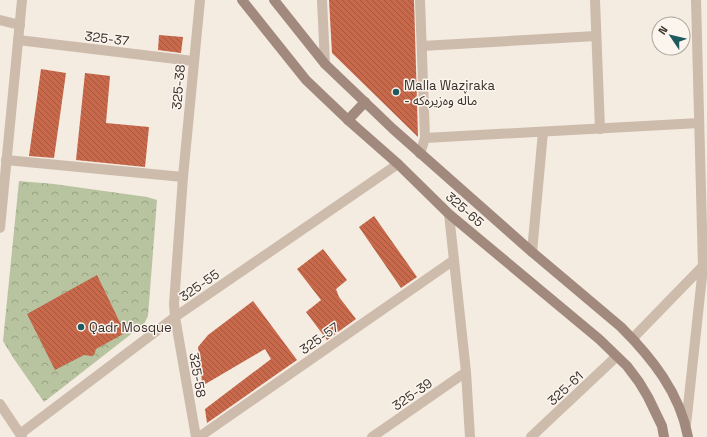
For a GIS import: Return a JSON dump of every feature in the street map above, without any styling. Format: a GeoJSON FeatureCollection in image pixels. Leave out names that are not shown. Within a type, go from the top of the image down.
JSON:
{"type":"FeatureCollection","features":[{"type":"Feature","properties":{"kind":"street"},"geometry":{"type":"LineString","coordinates":[[0,228],[22,0]]}},
{"type":"Feature","properties":{"kind":"street","name":"325-38"},"geometry":{"type":"LineString","coordinates":[[175,317],[174,304],[183,177],[200,0]]}},
{"type":"Feature","properties":{"kind":"street","name":"325-65"},"geometry":{"type":"LineString","coordinates":[[242,0],[306,80],[348,120],[398,164],[450,214],[599,339],[627,366],[648,397],[662,426],[664,437]]}},
{"type":"Feature","properties":{"kind":"street","name":"325-65"},"geometry":{"type":"LineString","coordinates":[[274,0],[325,64],[420,154],[633,338],[664,376],[676,398],[686,425],[688,437]]}},
{"type":"Feature","properties":{"kind":"street"},"geometry":{"type":"LineString","coordinates":[[322,0],[325,64]]}},
{"type":"Feature","properties":{"kind":"street"},"geometry":{"type":"LineString","coordinates":[[420,0],[425,138],[420,154]]}},
{"type":"Feature","properties":{"kind":"street"},"geometry":{"type":"LineString","coordinates":[[595,0],[600,129]]}},
{"type":"Feature","properties":{"kind":"street"},"geometry":{"type":"LineString","coordinates":[[686,425],[705,264],[696,0]]}},
{"type":"Feature","properties":{"kind":"street"},"geometry":{"type":"LineString","coordinates":[[0,20],[20,25]]}},
{"type":"Feature","properties":{"kind":"street"},"geometry":{"type":"LineString","coordinates":[[422,46],[596,36]]}},
{"type":"Feature","properties":{"kind":"street","name":"325-37"},"geometry":{"type":"LineString","coordinates":[[18,40],[193,61]]}},
{"type":"Feature","properties":{"kind":"street"},"geometry":{"type":"LineString","coordinates":[[348,120],[365,102]]}},
{"type":"Feature","properties":{"kind":"street"},"geometry":{"type":"LineString","coordinates":[[425,138],[699,123]]}},
{"type":"Feature","properties":{"kind":"street"},"geometry":{"type":"LineString","coordinates":[[532,252],[544,132]]}},
{"type":"Feature","properties":{"kind":"street"},"geometry":{"type":"LineString","coordinates":[[6,160],[183,177]]}},
{"type":"Feature","properties":{"kind":"street","name":"325-55"},"geometry":{"type":"LineString","coordinates":[[21,436],[175,317],[398,164]]}},
{"type":"Feature","properties":{"kind":"street"},"geometry":{"type":"LineString","coordinates":[[450,214],[466,372],[470,437]]}},
{"type":"Feature","properties":{"kind":"street","name":"325-57"},"geometry":{"type":"LineString","coordinates":[[199,437],[454,260]]}},
{"type":"Feature","properties":{"kind":"street"},"geometry":{"type":"LineString","coordinates":[[633,338],[705,264]]}},
{"type":"Feature","properties":{"kind":"street","name":"325-58"},"geometry":{"type":"LineString","coordinates":[[175,317],[196,437]]}},
{"type":"Feature","properties":{"kind":"street","name":"325-61"},"geometry":{"type":"LineString","coordinates":[[531,437],[616,357]]}},
{"type":"Feature","properties":{"kind":"street","name":"325-39"},"geometry":{"type":"LineString","coordinates":[[372,437],[466,372]]}},
{"type":"Feature","properties":{"kind":"street"},"geometry":{"type":"LineString","coordinates":[[0,404],[21,436]]}},
{"type":"Feature","properties":{"kind":"green space"},"geometry":{"type":"Polygon","coordinates":[[[19,181],[54,184],[147,197],[157,200],[148,316],[144,324],[44,402],[3,341],[19,181]]]}},
{"type":"Feature","properties":{"kind":"building","name":"Malla Waziraka - ماڵە وەزیرەکە"},"geometry":{"type":"Polygon","coordinates":[[[329,0],[414,0],[418,137],[332,53],[329,0]]]}},
{"type":"Feature","properties":{"kind":"building"},"geometry":{"type":"Polygon","coordinates":[[[159,35],[183,37],[181,53],[158,50],[159,35]]]}},
{"type":"Feature","properties":{"kind":"building"},"geometry":{"type":"Polygon","coordinates":[[[41,69],[66,73],[54,158],[29,156],[41,69]]]}},
{"type":"Feature","properties":{"kind":"building"},"geometry":{"type":"Polygon","coordinates":[[[85,73],[110,76],[106,123],[149,127],[145,167],[76,160],[85,73]]]}},
{"type":"Feature","properties":{"kind":"building"},"geometry":{"type":"Polygon","coordinates":[[[374,216],[417,277],[401,288],[359,227],[374,216]]]}},
{"type":"Feature","properties":{"kind":"building"},"geometry":{"type":"Polygon","coordinates":[[[323,249],[347,280],[336,289],[339,297],[356,319],[327,340],[306,312],[321,300],[297,269],[323,249]]]}},
{"type":"Feature","properties":{"kind":"building"},"geometry":{"type":"Polygon","coordinates":[[[97,275],[125,333],[96,349],[94,355],[84,355],[55,370],[27,314],[97,275]]]}},
{"type":"Feature","properties":{"kind":"building"},"geometry":{"type":"Polygon","coordinates":[[[253,301],[297,360],[207,423],[205,409],[271,359],[265,349],[202,386],[198,347],[208,335],[253,301]]]}},
{"type":"Feature","properties":{"kind":"place","name":"Malla Waziraka - ماڵە وەزیرەکە"},"geometry":{"type":"Point","coordinates":[396,92]}},
{"type":"Feature","properties":{"kind":"place","name":"Qadr Mosque"},"geometry":{"type":"Point","coordinates":[81,327]}}]}
